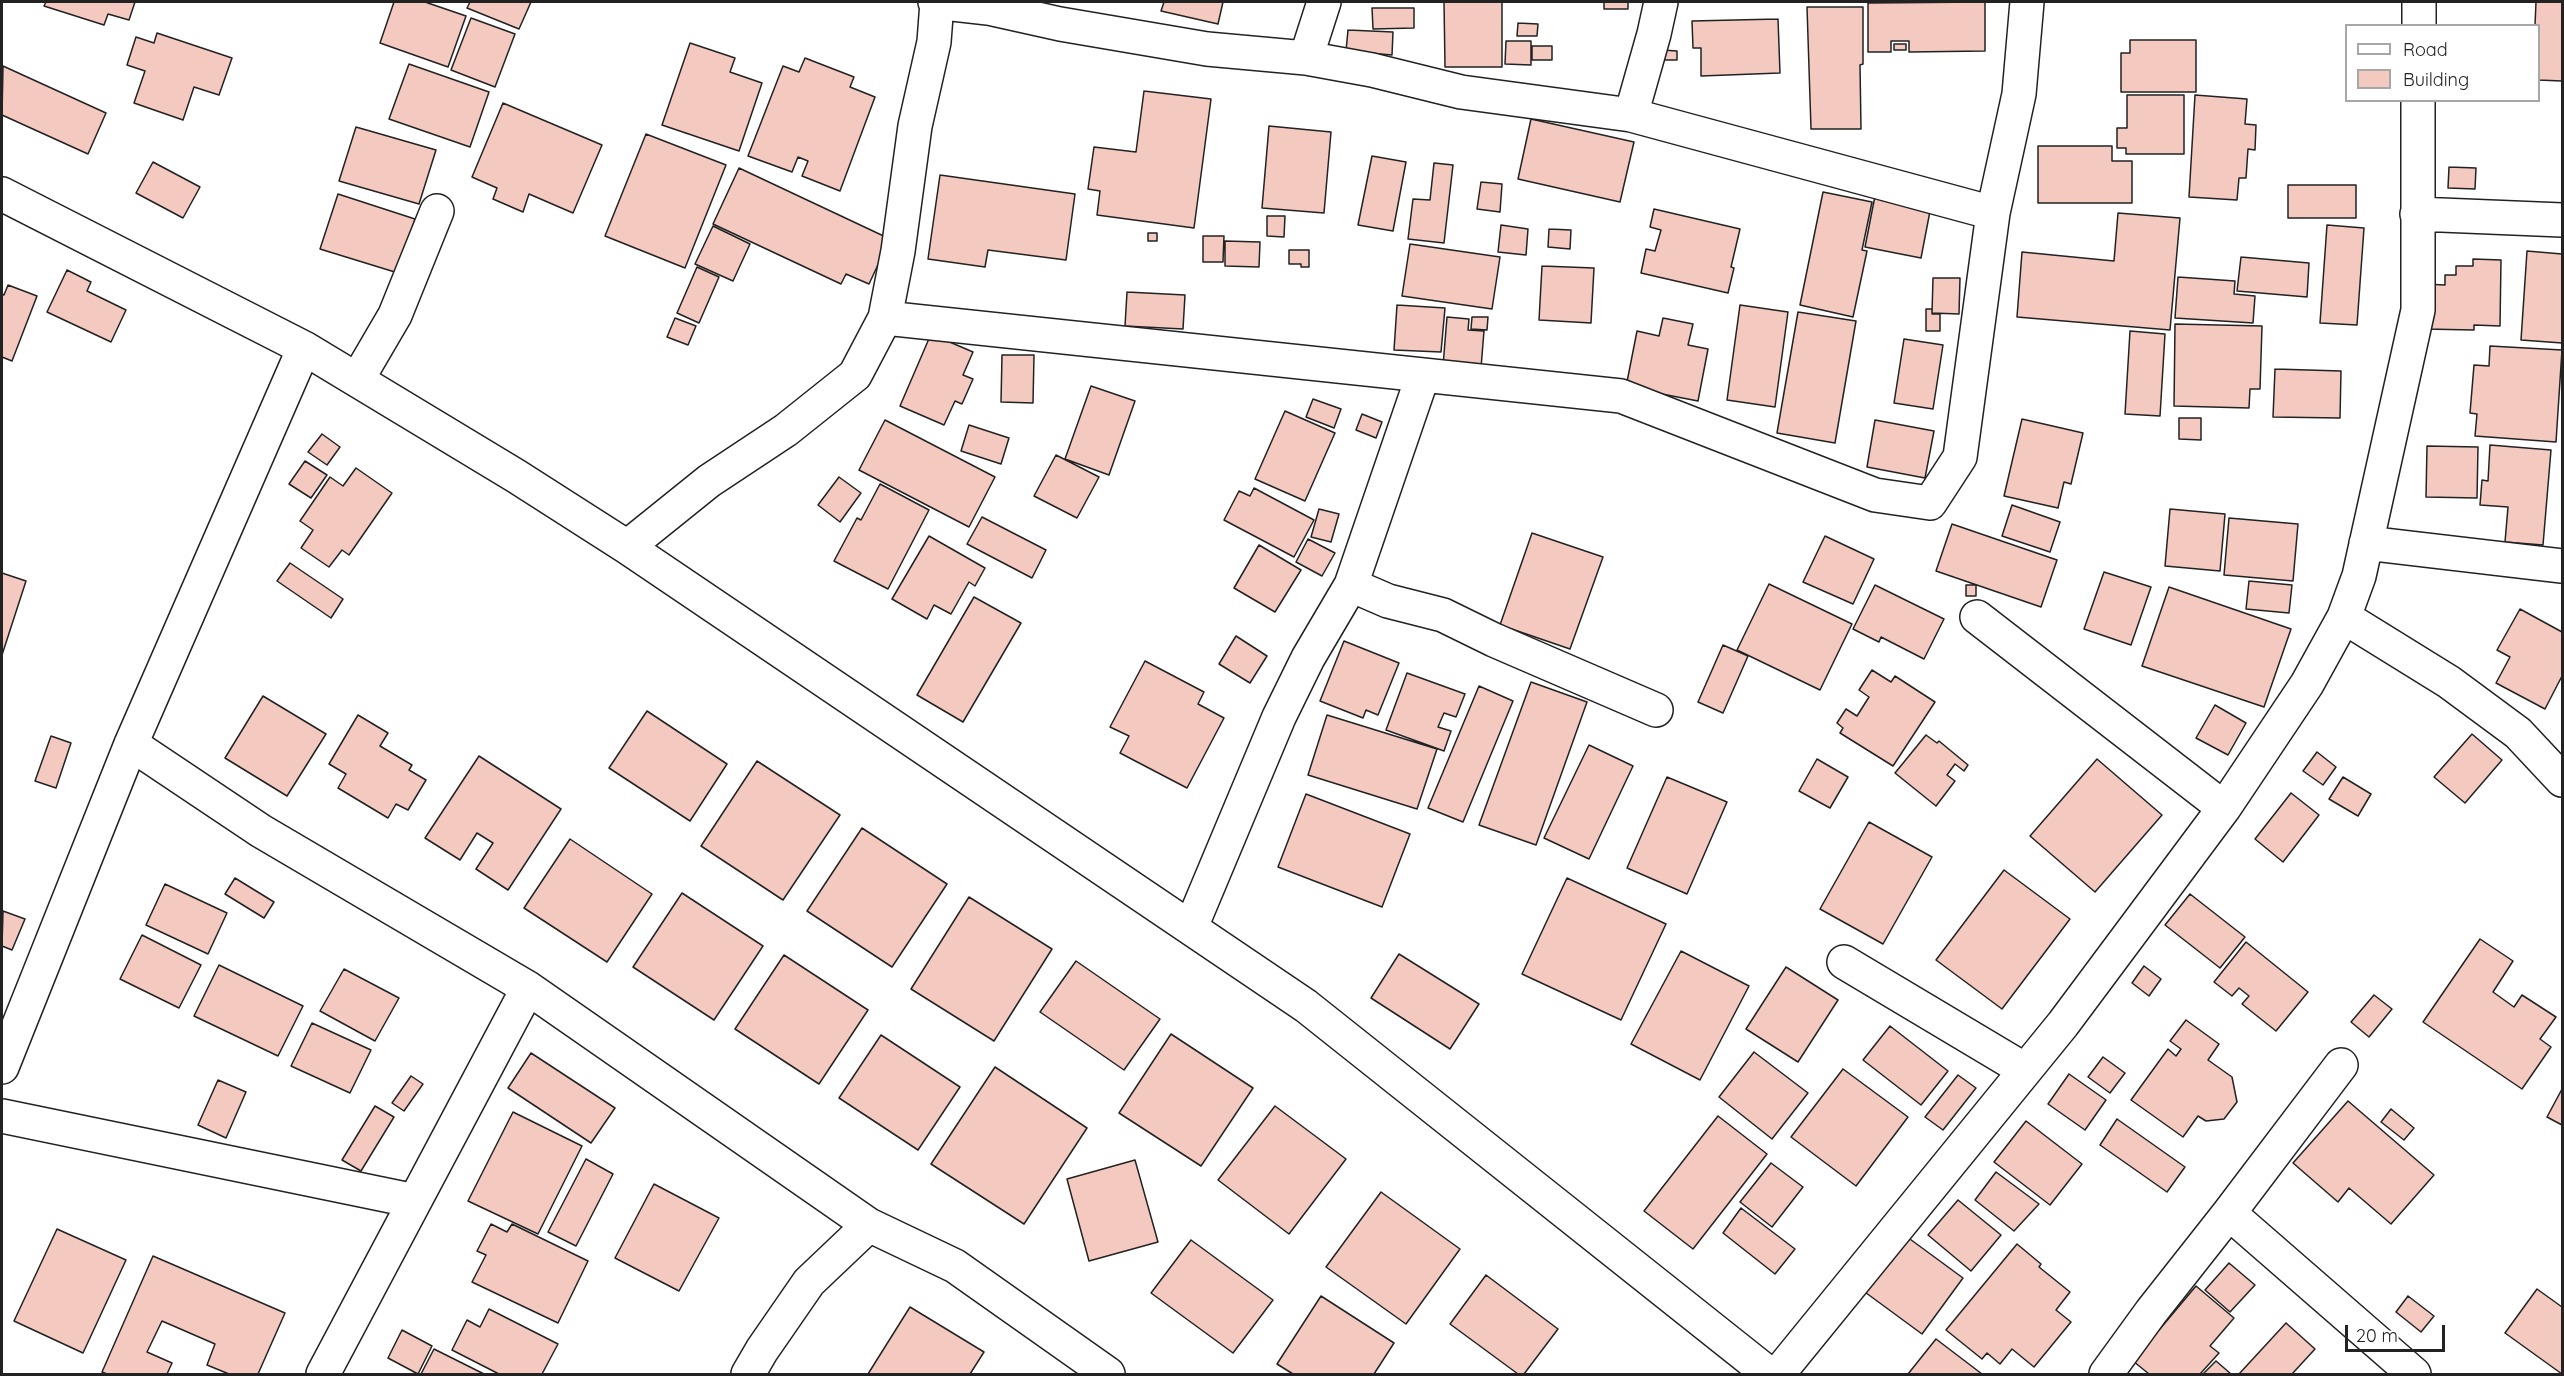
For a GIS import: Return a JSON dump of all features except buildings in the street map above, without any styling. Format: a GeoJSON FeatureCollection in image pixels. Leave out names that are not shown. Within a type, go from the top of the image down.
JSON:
{"type":"FeatureCollection","features":[{"type":"Feature","properties":{"kind":"street"},"geometry":{"type":"LineString","coordinates":[[627,547],[709,481],[786,430],[855,375],[885,318],[898,251],[915,126],[934,42],[936,2],[988,8],[1060,24],[1207,49],[1306,58],[1372,69],[1461,92],[1631,115],[1993,213]]}},
{"type":"Feature","properties":{"kind":"street"},"geometry":{"type":"LineString","coordinates":[[1306,58],[1324,2]]}},
{"type":"Feature","properties":{"kind":"street"},"geometry":{"type":"LineString","coordinates":[[1631,115],[1661,2]]}},
{"type":"Feature","properties":{"kind":"street"},"geometry":{"type":"LineString","coordinates":[[885,318],[1621,396],[1875,495],[1930,503],[1960,457],[1993,213],[2019,94],[2027,2]]}},
{"type":"Feature","properties":{"kind":"street"},"geometry":{"type":"LineString","coordinates":[[2419,2],[2419,24]]}},
{"type":"Feature","properties":{"kind":"street"},"geometry":{"type":"LineString","coordinates":[[1778,1374],[2062,1024],[2224,808],[2307,684],[2344,617],[2359,576],[2418,310],[2418,102]]}},
{"type":"Feature","properties":{"kind":"street"},"geometry":{"type":"LineString","coordinates":[[2,194],[304,348],[627,547],[1306,1006],[1769,1374]]}},
{"type":"Feature","properties":{"kind":"street"},"geometry":{"type":"LineString","coordinates":[[357,380],[395,315],[437,211]]}},
{"type":"Feature","properties":{"kind":"street"},"geometry":{"type":"LineString","coordinates":[[2417,214],[2562,220]]}},
{"type":"Feature","properties":{"kind":"street"},"geometry":{"type":"LineString","coordinates":[[2,1067],[131,744],[304,348]]}},
{"type":"Feature","properties":{"kind":"street"},"geometry":{"type":"LineString","coordinates":[[1191,927],[1279,717],[1308,658],[1351,585],[1423,375]]}},
{"type":"Feature","properties":{"kind":"street"},"geometry":{"type":"LineString","coordinates":[[2366,543],[2562,566]]}},
{"type":"Feature","properties":{"kind":"street"},"geometry":{"type":"LineString","coordinates":[[1351,585],[1388,601],[1443,615],[1494,640],[1656,710]]}},
{"type":"Feature","properties":{"kind":"street"},"geometry":{"type":"LineString","coordinates":[[1977,617],[2224,808]]}},
{"type":"Feature","properties":{"kind":"street"},"geometry":{"type":"LineString","coordinates":[[2344,617],[2449,682],[2517,733],[2562,780]]}},
{"type":"Feature","properties":{"kind":"street"},"geometry":{"type":"LineString","coordinates":[[131,744],[261,831],[528,988],[869,1226],[955,1266],[1108,1374]]}},
{"type":"Feature","properties":{"kind":"street"},"geometry":{"type":"LineString","coordinates":[[1844,962],[2025,1070]]}},
{"type":"Feature","properties":{"kind":"street"},"geometry":{"type":"LineString","coordinates":[[323,1374],[528,988]]}},
{"type":"Feature","properties":{"kind":"street"},"geometry":{"type":"LineString","coordinates":[[2106,1374],[2341,1065]]}},
{"type":"Feature","properties":{"kind":"street"},"geometry":{"type":"LineString","coordinates":[[2,1116],[415,1201]]}},
{"type":"Feature","properties":{"kind":"street"},"geometry":{"type":"LineString","coordinates":[[2229,1213],[2414,1374]]}},
{"type":"Feature","properties":{"kind":"street"},"geometry":{"type":"LineString","coordinates":[[748,1374],[809,1282],[869,1226]]}}]}
